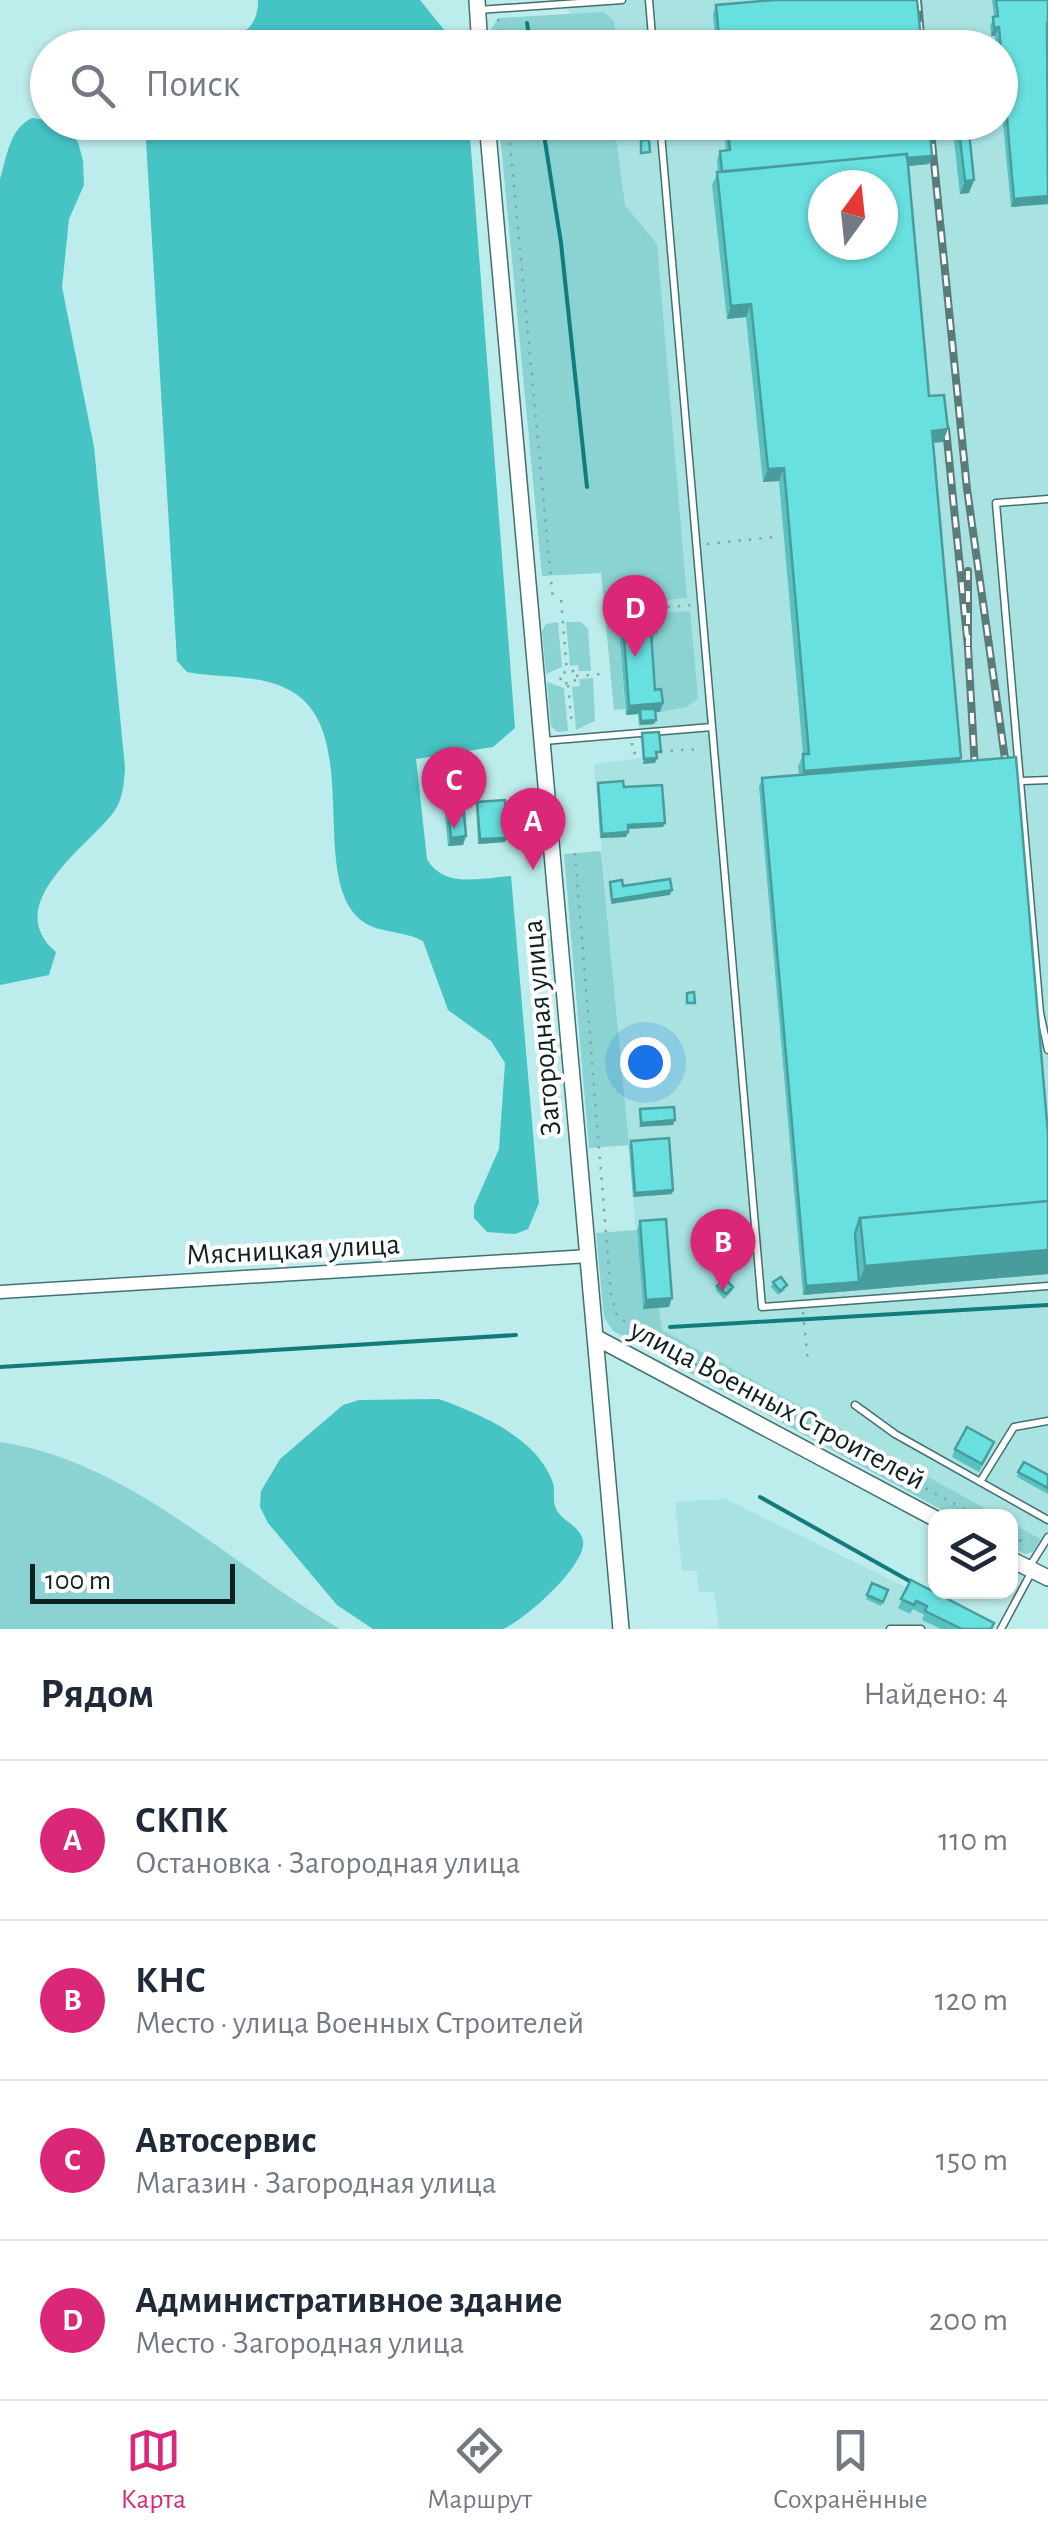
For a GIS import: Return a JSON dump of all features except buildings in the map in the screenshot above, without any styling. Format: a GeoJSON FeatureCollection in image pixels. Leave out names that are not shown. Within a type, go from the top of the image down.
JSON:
{"type":"FeatureCollection","features":[{"type":"Feature","properties":{"kind":"street"},"geometry":{"type":"LineString","coordinates":[[477,5],[479,30]]}},
{"type":"Feature","properties":{"kind":"street","name":"Загородная улица"},"geometry":{"type":"LineString","coordinates":[[489,140],[621,1629]]}},
{"type":"Feature","properties":{"kind":"street","name":"Мясницкая улица"},"geometry":{"type":"LineString","coordinates":[[0,1292],[588,1256]]}},
{"type":"Feature","properties":{"kind":"street","name":"улица Военных Строителей"},"geometry":{"type":"LineString","coordinates":[[595,1338],[928,1514]]}},
{"type":"Feature","properties":{"kind":"street"},"geometry":{"type":"LineString","coordinates":[[1018,1562],[1048,1578]]}},
{"type":"Feature","properties":{"kind":"lane"},"geometry":{"type":"LineString","coordinates":[[477,5],[498,8],[622,0]]}},
{"type":"Feature","properties":{"kind":"lane"},"geometry":{"type":"LineString","coordinates":[[649,0],[652,30]]}},
{"type":"Feature","properties":{"kind":"lane"},"geometry":{"type":"LineString","coordinates":[[662,140],[762,1307],[1048,1286]]}},
{"type":"Feature","properties":{"kind":"lane"},"geometry":{"type":"LineString","coordinates":[[1048,499],[996,503],[1040,1013],[1048,1050]]}},
{"type":"Feature","properties":{"kind":"lane"},"geometry":{"type":"LineString","coordinates":[[542,741],[712,727]]}},
{"type":"Feature","properties":{"kind":"lane"},"geometry":{"type":"LineString","coordinates":[[1022,781],[1048,780]]}},
{"type":"Feature","properties":{"kind":"lane"},"geometry":{"type":"LineString","coordinates":[[855,1406],[882,1427],[1048,1520]]}},
{"type":"Feature","properties":{"kind":"lane"},"geometry":{"type":"LineString","coordinates":[[980,1482],[1014,1427],[1048,1421]]}},
{"type":"Feature","properties":{"kind":"lane"},"geometry":{"type":"LineString","coordinates":[[1001,1629],[1048,1537]]}},
{"type":"Feature","properties":{"kind":"lane"},"geometry":{"type":"LineString","coordinates":[[890,1629],[922,1629]]}},
{"type":"Feature","properties":{"kind":"path"},"geometry":{"type":"LineString","coordinates":[[498,8],[500,30]]}},
{"type":"Feature","properties":{"kind":"path"},"geometry":{"type":"LineString","coordinates":[[510,140],[553,601]]}},
{"type":"Feature","properties":{"kind":"path"},"geometry":{"type":"LineString","coordinates":[[696,546],[776,537]]}},
{"type":"Feature","properties":{"kind":"path"},"geometry":{"type":"LineString","coordinates":[[561,600],[567,672]]}},
{"type":"Feature","properties":{"kind":"path"},"geometry":{"type":"LineString","coordinates":[[632,626],[630,610],[701,604]]}},
{"type":"Feature","properties":{"kind":"path"},"geometry":{"type":"LineString","coordinates":[[574,671],[575,676],[575,682],[561,684],[560,672],[574,671]]}},
{"type":"Feature","properties":{"kind":"path"},"geometry":{"type":"LineString","coordinates":[[575,676],[601,674]]}},
{"type":"Feature","properties":{"kind":"path"},"geometry":{"type":"LineString","coordinates":[[568,683],[572,738]]}},
{"type":"Feature","properties":{"kind":"path"},"geometry":{"type":"LineString","coordinates":[[632,734],[633,753],[642,752]]}},
{"type":"Feature","properties":{"kind":"path"},"geometry":{"type":"LineString","coordinates":[[659,752],[705,748]]}},
{"type":"Feature","properties":{"kind":"path"},"geometry":{"type":"LineString","coordinates":[[575,853],[611,1295],[617,1316],[650,1340],[964,1509]]}},
{"type":"Feature","properties":{"kind":"path"},"geometry":{"type":"LineString","coordinates":[[803,1304],[808,1360]]}},
{"type":"Feature","properties":{"kind":"path"},"geometry":{"type":"LineString","coordinates":[[1018,1538],[1040,1550]]}},
{"type":"Feature","properties":{"kind":"shaded area"},"geometry":{"type":"Polygon","coordinates":[[[258,0],[420,0],[444,30],[246,30],[257,13],[258,0]]]}},
{"type":"Feature","properties":{"kind":"shaded area"},"geometry":{"type":"Polygon","coordinates":[[[568,0],[1048,0],[1048,1543],[1018,1527],[1018,1509],[986,1509],[661,1330],[659,1308],[643,1309],[594,764],[642,758],[638,714],[626,715],[579,140],[1018,140],[1018,30],[571,30],[568,0]]]}},
{"type":"Feature","properties":{"kind":"shaded area"},"geometry":{"type":"Polygon","coordinates":[[[604,12],[614,21],[615,30],[491,30],[498,18],[604,12]]]}},
{"type":"Feature","properties":{"kind":"shaded area"},"geometry":{"type":"Polygon","coordinates":[[[30,119],[30,140],[76,140],[83,161],[84,185],[69,219],[62,287],[94,447],[125,768],[116,808],[54,878],[43,896],[38,915],[41,934],[56,952],[49,975],[0,985],[0,179],[14,136],[30,119]]]}},
{"type":"Feature","properties":{"kind":"shaded area"},"geometry":{"type":"Polygon","coordinates":[[[146,140],[470,140],[515,728],[493,747],[416,759],[427,859],[434,868],[443,875],[464,880],[511,876],[539,1203],[528,1229],[515,1234],[487,1232],[474,1218],[474,1206],[499,1149],[505,1063],[491,1041],[448,1010],[423,941],[371,926],[348,904],[339,876],[331,772],[325,739],[313,711],[279,685],[187,672],[177,661],[146,140]]]}},
{"type":"Feature","properties":{"kind":"shaded area"},"geometry":{"type":"Polygon","coordinates":[[[501,140],[616,140],[625,205],[657,244],[687,598],[617,605],[619,616],[690,611],[698,698],[687,707],[660,712],[658,699],[652,699],[648,641],[653,640],[652,628],[619,631],[625,709],[614,710],[601,573],[542,576],[501,140]]]}},
{"type":"Feature","properties":{"kind":"shaded area"},"geometry":{"type":"Polygon","coordinates":[[[558,622],[562,667],[546,674],[542,631],[546,624],[558,622]]]}},
{"type":"Feature","properties":{"kind":"shaded area"},"geometry":{"type":"Polygon","coordinates":[[[566,622],[581,622],[588,629],[591,671],[570,666],[566,622]]]}},
{"type":"Feature","properties":{"kind":"shaded area"},"geometry":{"type":"Polygon","coordinates":[[[593,678],[595,721],[576,730],[572,687],[580,686],[579,679],[593,678]]]}},
{"type":"Feature","properties":{"kind":"shaded area"},"geometry":{"type":"Polygon","coordinates":[[[547,682],[564,688],[568,731],[557,732],[551,726],[547,682]]]}},
{"type":"Feature","properties":{"kind":"shaded area"},"geometry":{"type":"Polygon","coordinates":[[[601,851],[629,1145],[589,1148],[564,854],[601,851]]]}},
{"type":"Feature","properties":{"kind":"shaded area"},"geometry":{"type":"Polygon","coordinates":[[[637,1230],[643,1308],[659,1308],[662,1330],[986,1509],[940,1509],[613,1331],[604,1317],[596,1233],[637,1230]]]}},
{"type":"Feature","properties":{"kind":"shaded area"},"geometry":{"type":"Polygon","coordinates":[[[439,1399],[489,1420],[535,1453],[553,1483],[558,1511],[581,1535],[582,1551],[552,1591],[503,1629],[373,1629],[337,1605],[268,1523],[260,1507],[261,1491],[280,1459],[343,1405],[359,1400],[439,1399]]]}},
{"type":"Feature","properties":{"kind":"shaded area"},"geometry":{"type":"Polygon","coordinates":[[[0,1442],[48,1453],[136,1493],[340,1629],[0,1629],[0,1442]]]}},
{"type":"Feature","properties":{"kind":"shaded area"},"geometry":{"type":"Polygon","coordinates":[[[726,1499],[987,1629],[719,1629],[714,1592],[699,1592],[697,1571],[682,1571],[675,1502],[726,1499]]]}},
{"type":"Feature","properties":{"kind":"shaded area"},"geometry":{"type":"Polygon","coordinates":[[[1018,1527],[1041,1539],[1033,1552],[1018,1550],[1018,1527]]]}},
{"type":"Feature","properties":{"kind":"waterway"},"geometry":{"type":"LineString","coordinates":[[527,23],[528,30]]}},
{"type":"Feature","properties":{"kind":"waterway"},"geometry":{"type":"LineString","coordinates":[[545,140],[561,243],[587,487]]}},
{"type":"Feature","properties":{"kind":"waterway"},"geometry":{"type":"LineString","coordinates":[[670,1327],[1048,1305]]}},
{"type":"Feature","properties":{"kind":"waterway"},"geometry":{"type":"LineString","coordinates":[[0,1367],[516,1335]]}},
{"type":"Feature","properties":{"kind":"waterway"},"geometry":{"type":"LineString","coordinates":[[760,1497],[913,1583]]}},
{"type":"Feature","properties":{"kind":"railway"},"geometry":{"type":"LineString","coordinates":[[918,0],[920,30]]}},
{"type":"Feature","properties":{"kind":"railway"},"geometry":{"type":"LineString","coordinates":[[932,140],[967,489],[1006,766]]}},
{"type":"Feature","properties":{"kind":"railway"},"geometry":{"type":"LineString","coordinates":[[946,429],[968,647],[968,571]]}},
{"type":"Feature","properties":{"kind":"railway"},"geometry":{"type":"LineString","coordinates":[[968,647],[975,769]]}},
{"type":"Feature","properties":{"kind":"place","name":"Административное здание"},"geometry":{"type":"Point","coordinates":[635,657]}},
{"type":"Feature","properties":{"kind":"place","name":"Автосервис"},"geometry":{"type":"Point","coordinates":[454,829]}},
{"type":"Feature","properties":{"kind":"place","name":"СКПК"},"geometry":{"type":"Point","coordinates":[533,870]}},
{"type":"Feature","properties":{"kind":"place","name":"КНС"},"geometry":{"type":"Point","coordinates":[723,1291]}}]}
